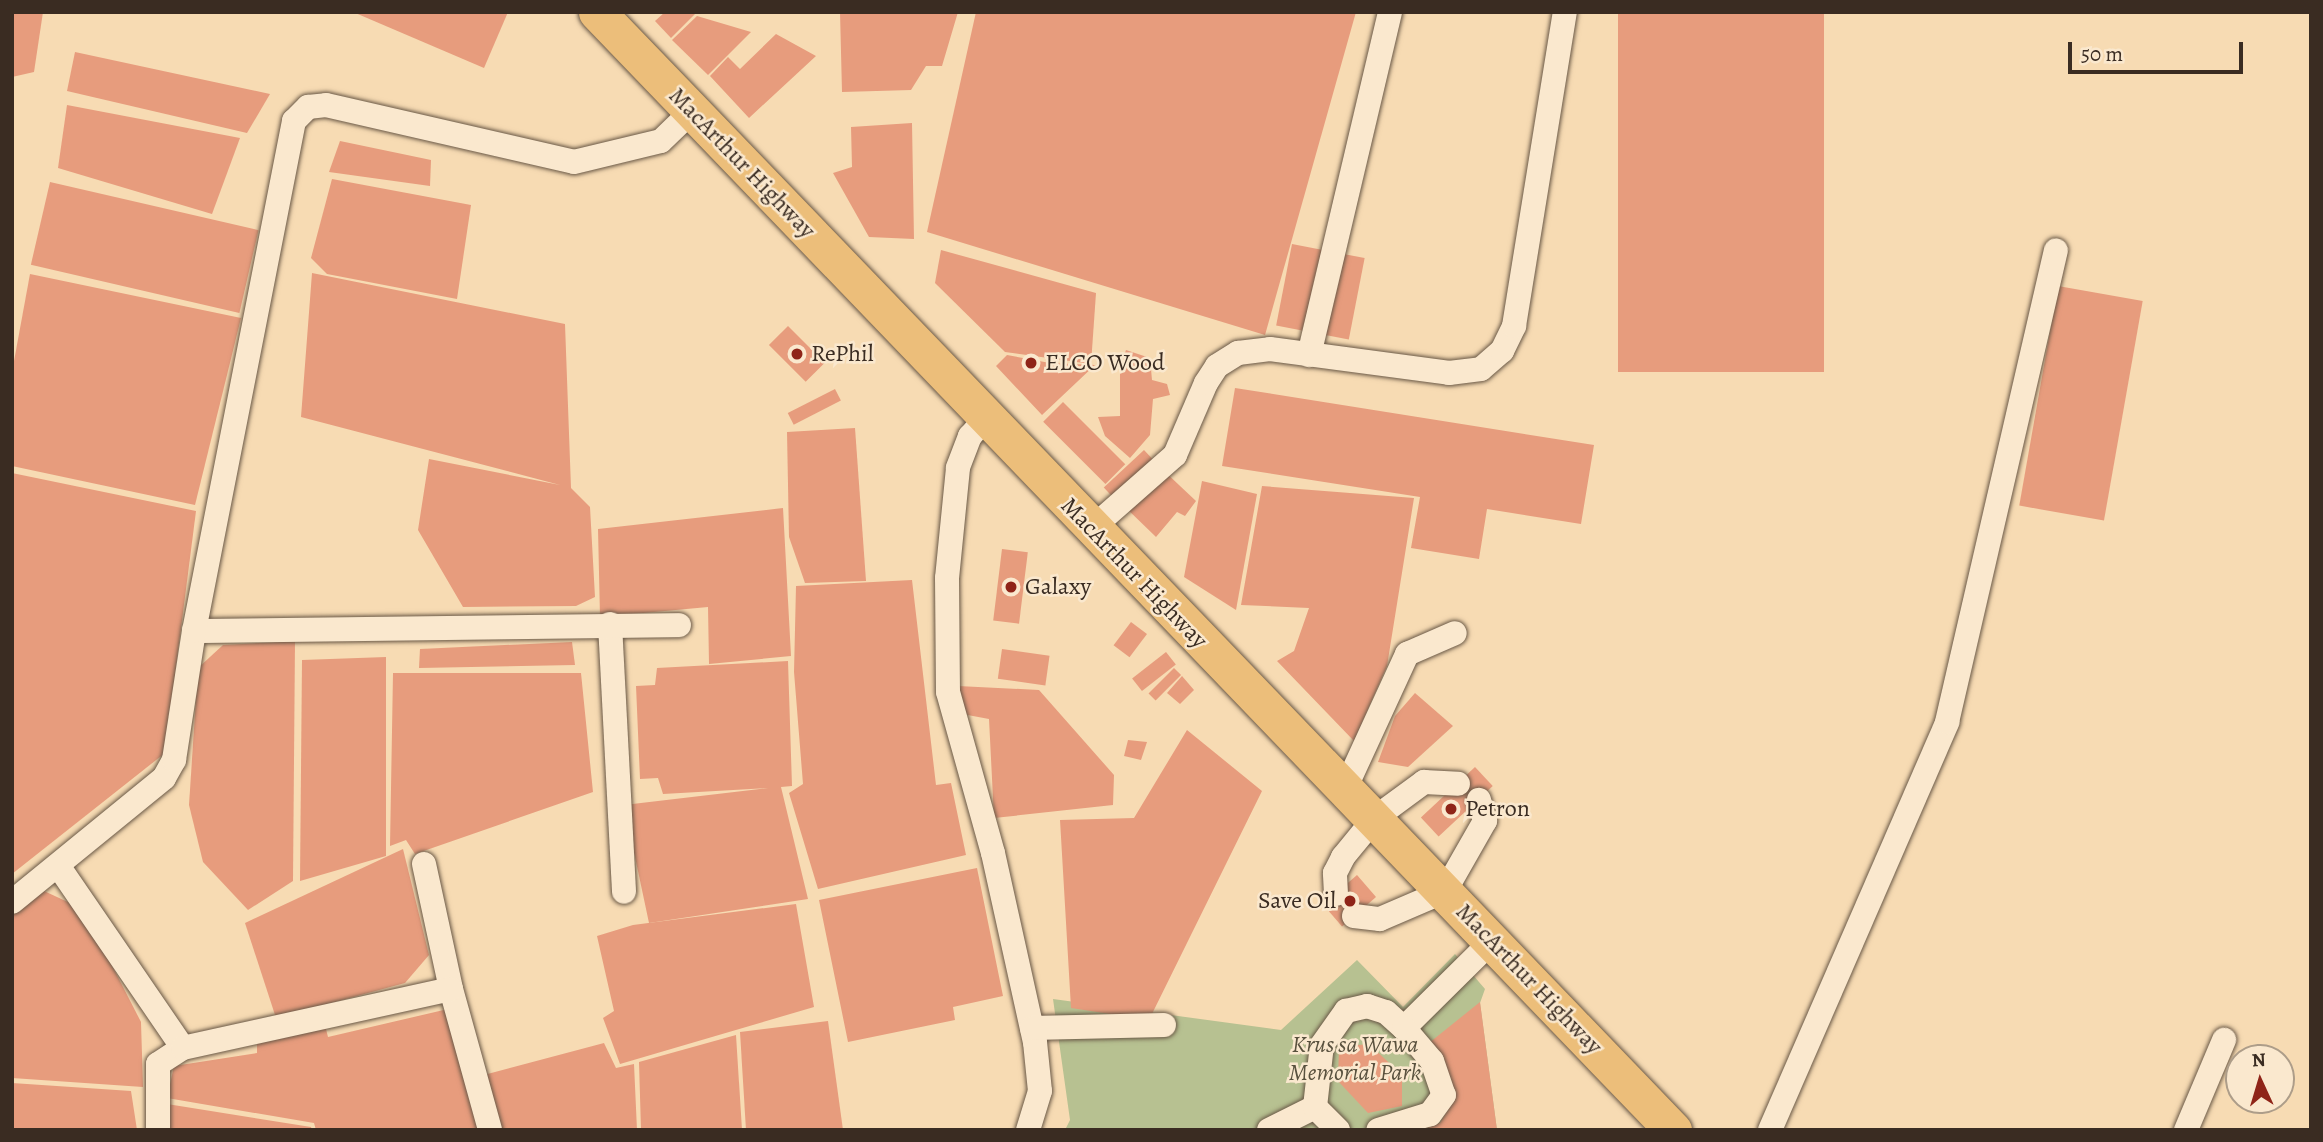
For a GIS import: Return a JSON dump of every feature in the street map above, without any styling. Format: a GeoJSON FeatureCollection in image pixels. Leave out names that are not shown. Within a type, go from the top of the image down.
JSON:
{"type":"FeatureCollection","features":[{"type":"Feature","properties":{"kind":"highway","name":"MacArthur Highway"},"geometry":{"type":"LineString","coordinates":[[597,12],[985,419],[1375,818],[1673,1130]]}},
{"type":"Feature","properties":{"kind":"street"},"geometry":{"type":"LineString","coordinates":[[1309,355],[1390,12]]}},
{"type":"Feature","properties":{"kind":"street"},"geometry":{"type":"LineString","coordinates":[[1091,529],[1175,455],[1217,366],[1238,353],[1309,355],[1449,373],[1481,369],[1502,351],[1514,326],[1565,12]]}},
{"type":"Feature","properties":{"kind":"street"},"geometry":{"type":"LineString","coordinates":[[12,902],[59,867],[164,778],[174,760],[194,631],[294,121],[309,107],[327,105],[574,162],[661,141],[692,111]]}},
{"type":"Feature","properties":{"kind":"street"},"geometry":{"type":"LineString","coordinates":[[1770,1130],[1947,722],[2056,250]]}},
{"type":"Feature","properties":{"kind":"street"},"geometry":{"type":"LineString","coordinates":[[985,419],[970,436],[958,468],[947,578],[948,692],[993,853],[1032,1028],[1040,1091],[1028,1130]]}},
{"type":"Feature","properties":{"kind":"street"},"geometry":{"type":"LineString","coordinates":[[610,624],[624,892]]}},
{"type":"Feature","properties":{"kind":"street"},"geometry":{"type":"LineString","coordinates":[[194,631],[679,625]]}},
{"type":"Feature","properties":{"kind":"street"},"geometry":{"type":"LineString","coordinates":[[1345,789],[1407,654],[1455,633]]}},
{"type":"Feature","properties":{"kind":"street"},"geometry":{"type":"LineString","coordinates":[[1336,894],[1335,873],[1343,857],[1375,818],[1424,782],[1458,784]]}},
{"type":"Feature","properties":{"kind":"street"},"geometry":{"type":"LineString","coordinates":[[1354,916],[1381,919],[1445,891],[1485,821],[1479,800]]}},
{"type":"Feature","properties":{"kind":"street"},"geometry":{"type":"LineString","coordinates":[[424,864],[450,989],[490,1130]]}},
{"type":"Feature","properties":{"kind":"street"},"geometry":{"type":"LineString","coordinates":[[59,867],[183,1048]]}},
{"type":"Feature","properties":{"kind":"street"},"geometry":{"type":"LineString","coordinates":[[1404,1028],[1492,941]]}},
{"type":"Feature","properties":{"kind":"street"},"geometry":{"type":"LineString","coordinates":[[158,1130],[158,1064],[183,1048],[450,989]]}},
{"type":"Feature","properties":{"kind":"street"},"geometry":{"type":"LineString","coordinates":[[1315,1107],[1322,1045],[1346,1011],[1367,1006],[1386,1012],[1404,1028],[1432,1061],[1444,1095],[1430,1114],[1378,1130]]}},
{"type":"Feature","properties":{"kind":"street"},"geometry":{"type":"LineString","coordinates":[[1032,1028],[1164,1025]]}},
{"type":"Feature","properties":{"kind":"street"},"geometry":{"type":"LineString","coordinates":[[2186,1130],[2224,1040]]}},
{"type":"Feature","properties":{"kind":"street"},"geometry":{"type":"LineString","coordinates":[[1269,1130],[1315,1107]]}},
{"type":"Feature","properties":{"kind":"street"},"geometry":{"type":"LineString","coordinates":[[1315,1107],[1338,1130]]}},
{"type":"Feature","properties":{"kind":"green space","name":"Krus sa Wawa Memorial Park"},"geometry":{"type":"Polygon","coordinates":[[[1455,954],[1485,989],[1480,1003],[1497,1130],[1065,1130],[1070,1120],[1053,999],[1281,1030],[1357,960],[1403,1007],[1455,954]]]}},
{"type":"Feature","properties":{"kind":"building"},"geometry":{"type":"Polygon","coordinates":[[[13,12],[43,12],[34,72],[12,77],[13,12]]]}},
{"type":"Feature","properties":{"kind":"building"},"geometry":{"type":"Polygon","coordinates":[[[353,12],[508,12],[484,68],[353,12]]]}},
{"type":"Feature","properties":{"kind":"building"},"geometry":{"type":"Polygon","coordinates":[[[665,12],[695,14],[671,38],[655,21],[665,12]]]}},
{"type":"Feature","properties":{"kind":"building"},"geometry":{"type":"Polygon","coordinates":[[[840,12],[958,12],[942,66],[926,66],[911,90],[842,92],[840,12]]]}},
{"type":"Feature","properties":{"kind":"building"},"geometry":{"type":"Polygon","coordinates":[[[976,12],[1356,12],[1265,335],[927,232],[976,12]]]}},
{"type":"Feature","properties":{"kind":"building"},"geometry":{"type":"Polygon","coordinates":[[[1618,12],[1824,12],[1824,372],[1618,372],[1618,12]]]}},
{"type":"Feature","properties":{"kind":"building"},"geometry":{"type":"Polygon","coordinates":[[[697,16],[751,32],[708,75],[672,40],[697,16]]]}},
{"type":"Feature","properties":{"kind":"building"},"geometry":{"type":"Polygon","coordinates":[[[776,34],[816,56],[749,118],[710,76],[728,57],[740,69],[776,34]]]}},
{"type":"Feature","properties":{"kind":"building"},"geometry":{"type":"Polygon","coordinates":[[[75,52],[270,94],[247,133],[67,91],[75,52]]]}},
{"type":"Feature","properties":{"kind":"building"},"geometry":{"type":"Polygon","coordinates":[[[67,105],[240,138],[212,214],[58,168],[67,105]]]}},
{"type":"Feature","properties":{"kind":"building"},"geometry":{"type":"Polygon","coordinates":[[[912,123],[914,239],[869,237],[833,173],[852,167],[851,127],[912,123]]]}},
{"type":"Feature","properties":{"kind":"building"},"geometry":{"type":"Polygon","coordinates":[[[340,141],[431,160],[430,186],[329,172],[340,141]]]}},
{"type":"Feature","properties":{"kind":"building"},"geometry":{"type":"Polygon","coordinates":[[[332,179],[471,205],[457,299],[327,274],[311,258],[332,179]]]}},
{"type":"Feature","properties":{"kind":"building"},"geometry":{"type":"Polygon","coordinates":[[[50,182],[259,230],[239,313],[31,265],[50,182]]]}},
{"type":"Feature","properties":{"kind":"building"},"geometry":{"type":"Polygon","coordinates":[[[1292,244],[1365,258],[1349,340],[1276,325],[1292,244]]]}},
{"type":"Feature","properties":{"kind":"building"},"geometry":{"type":"Polygon","coordinates":[[[941,250],[1096,293],[1091,364],[1005,352],[935,283],[941,250]]]}},
{"type":"Feature","properties":{"kind":"building"},"geometry":{"type":"Polygon","coordinates":[[[312,273],[565,324],[571,488],[590,507],[595,597],[576,606],[463,607],[418,530],[429,459],[560,485],[301,417],[312,273]]]}},
{"type":"Feature","properties":{"kind":"building"},"geometry":{"type":"Polygon","coordinates":[[[30,274],[241,318],[195,505],[12,466],[12,372],[30,274]]]}},
{"type":"Feature","properties":{"kind":"building"},"geometry":{"type":"Polygon","coordinates":[[[2058,286],[2143,301],[2104,521],[2019,506],[2058,286]]]}},
{"type":"Feature","properties":{"kind":"building","name":"RePhil"},"geometry":{"type":"Polygon","coordinates":[[[788,326],[825,363],[806,382],[769,345],[788,326]]]}},
{"type":"Feature","properties":{"kind":"building"},"geometry":{"type":"Polygon","coordinates":[[[1126,350],[1150,358],[1152,380],[1167,384],[1170,395],[1153,399],[1150,435],[1130,458],[1105,436],[1098,417],[1120,416],[1120,368],[1126,350]]]}},
{"type":"Feature","properties":{"kind":"building"},"geometry":{"type":"Polygon","coordinates":[[[1007,355],[1050,363],[1095,365],[1042,415],[996,366],[1007,355]]]}},
{"type":"Feature","properties":{"kind":"building"},"geometry":{"type":"Polygon","coordinates":[[[1235,388],[1594,445],[1581,524],[1487,509],[1479,559],[1411,548],[1420,497],[1222,466],[1235,388]]]}},
{"type":"Feature","properties":{"kind":"building"},"geometry":{"type":"Polygon","coordinates":[[[835,389],[841,401],[794,425],[788,413],[835,389]]]}},
{"type":"Feature","properties":{"kind":"building"},"geometry":{"type":"Polygon","coordinates":[[[1063,402],[1125,464],[1105,484],[1043,422],[1063,402]]]}},
{"type":"Feature","properties":{"kind":"building"},"geometry":{"type":"Polygon","coordinates":[[[855,428],[866,581],[805,583],[789,537],[787,432],[855,428]]]}},
{"type":"Feature","properties":{"kind":"building"},"geometry":{"type":"Polygon","coordinates":[[[1144,450],[1158,465],[1118,503],[1104,488],[1144,450]]]}},
{"type":"Feature","properties":{"kind":"building"},"geometry":{"type":"Polygon","coordinates":[[[1162,469],[1196,501],[1185,516],[1177,512],[1156,537],[1123,505],[1162,469]]]}},
{"type":"Feature","properties":{"kind":"building"},"geometry":{"type":"Polygon","coordinates":[[[12,473],[196,511],[165,753],[12,874],[12,473]]]}},
{"type":"Feature","properties":{"kind":"building"},"geometry":{"type":"Polygon","coordinates":[[[1202,481],[1257,494],[1236,610],[1184,577],[1202,481]]]}},
{"type":"Feature","properties":{"kind":"building"},"geometry":{"type":"Polygon","coordinates":[[[1262,486],[1414,498],[1387,666],[1354,741],[1277,661],[1294,651],[1309,608],[1241,605],[1262,486]]]}},
{"type":"Feature","properties":{"kind":"building"},"geometry":{"type":"Polygon","coordinates":[[[783,508],[791,656],[709,664],[708,607],[600,617],[598,529],[783,508]]]}},
{"type":"Feature","properties":{"kind":"building","name":"Galaxy"},"geometry":{"type":"Polygon","coordinates":[[[1002,549],[1028,552],[1019,624],[993,620],[1002,549]]]}},
{"type":"Feature","properties":{"kind":"building"},"geometry":{"type":"Polygon","coordinates":[[[912,580],[936,785],[951,783],[966,855],[818,889],[789,793],[803,784],[794,672],[796,586],[912,580]]]}},
{"type":"Feature","properties":{"kind":"building"},"geometry":{"type":"Polygon","coordinates":[[[1131,622],[1147,634],[1130,657],[1114,645],[1131,622]]]}},
{"type":"Feature","properties":{"kind":"building"},"geometry":{"type":"Polygon","coordinates":[[[295,641],[293,881],[248,910],[203,862],[189,805],[198,668],[223,645],[295,641]]]}},
{"type":"Feature","properties":{"kind":"building"},"geometry":{"type":"Polygon","coordinates":[[[572,642],[575,665],[419,668],[420,649],[572,642]]]}},
{"type":"Feature","properties":{"kind":"building"},"geometry":{"type":"Polygon","coordinates":[[[1002,649],[1050,656],[1045,685],[998,679],[1002,649]]]}},
{"type":"Feature","properties":{"kind":"building"},"geometry":{"type":"Polygon","coordinates":[[[1166,652],[1176,665],[1142,691],[1132,678],[1166,652]]]}},
{"type":"Feature","properties":{"kind":"building"},"geometry":{"type":"Polygon","coordinates":[[[386,657],[386,856],[300,881],[302,660],[386,657]]]}},
{"type":"Feature","properties":{"kind":"building"},"geometry":{"type":"Polygon","coordinates":[[[788,661],[792,786],[781,787],[808,899],[649,923],[624,805],[768,788],[663,794],[658,778],[640,779],[636,686],[655,685],[657,668],[788,661]]]}},
{"type":"Feature","properties":{"kind":"building"},"geometry":{"type":"Polygon","coordinates":[[[1174,668],[1181,675],[1156,701],[1149,693],[1174,668]]]}},
{"type":"Feature","properties":{"kind":"building"},"geometry":{"type":"Polygon","coordinates":[[[393,673],[581,673],[593,792],[415,854],[406,840],[390,846],[393,673]]]}},
{"type":"Feature","properties":{"kind":"building"},"geometry":{"type":"Polygon","coordinates":[[[1182,676],[1194,690],[1180,704],[1167,693],[1182,676]]]}},
{"type":"Feature","properties":{"kind":"building"},"geometry":{"type":"Polygon","coordinates":[[[958,686],[1039,690],[1114,775],[1113,805],[994,818],[989,719],[957,713],[958,686]]]}},
{"type":"Feature","properties":{"kind":"building"},"geometry":{"type":"Polygon","coordinates":[[[1415,693],[1453,726],[1408,767],[1378,762],[1395,716],[1415,693]]]}},
{"type":"Feature","properties":{"kind":"building"},"geometry":{"type":"Polygon","coordinates":[[[1187,730],[1262,791],[1149,1020],[1071,1008],[1060,820],[1134,818],[1187,730]]]}},
{"type":"Feature","properties":{"kind":"building"},"geometry":{"type":"Polygon","coordinates":[[[1128,740],[1147,742],[1141,760],[1124,756],[1128,740]]]}},
{"type":"Feature","properties":{"kind":"building","name":"Petron"},"geometry":{"type":"Polygon","coordinates":[[[1475,767],[1493,786],[1439,836],[1421,817],[1475,767]]]}},
{"type":"Feature","properties":{"kind":"building"},"geometry":{"type":"Polygon","coordinates":[[[403,849],[429,955],[405,983],[276,1018],[245,923],[403,849]]]}},
{"type":"Feature","properties":{"kind":"building"},"geometry":{"type":"Polygon","coordinates":[[[977,868],[1003,996],[953,1007],[955,1020],[848,1042],[819,900],[977,868]]]}},
{"type":"Feature","properties":{"kind":"building","name":"Save Oil"},"geometry":{"type":"Polygon","coordinates":[[[1357,875],[1376,897],[1342,926],[1323,905],[1357,875]]]}},
{"type":"Feature","properties":{"kind":"building"},"geometry":{"type":"Polygon","coordinates":[[[44,891],[83,909],[141,1022],[143,1087],[12,1078],[12,916],[44,891]]]}},
{"type":"Feature","properties":{"kind":"building"},"geometry":{"type":"Polygon","coordinates":[[[796,904],[814,1007],[620,1064],[603,1018],[614,1011],[597,936],[633,925],[796,904]]]}},
{"type":"Feature","properties":{"kind":"building"},"geometry":{"type":"Polygon","coordinates":[[[1480,1002],[1497,1130],[1421,1130],[1440,1123],[1456,1095],[1429,1043],[1480,1002]]]}},
{"type":"Feature","properties":{"kind":"building"},"geometry":{"type":"Polygon","coordinates":[[[448,1009],[482,1130],[316,1130],[314,1123],[167,1098],[174,1066],[257,1053],[257,1037],[325,1025],[328,1037],[448,1009]]]}},
{"type":"Feature","properties":{"kind":"building"},"geometry":{"type":"Polygon","coordinates":[[[828,1021],[843,1130],[746,1130],[740,1032],[828,1021]]]}},
{"type":"Feature","properties":{"kind":"building"},"geometry":{"type":"Polygon","coordinates":[[[736,1035],[742,1130],[641,1130],[639,1062],[736,1035]]]}},
{"type":"Feature","properties":{"kind":"building"},"geometry":{"type":"Polygon","coordinates":[[[604,1043],[616,1068],[634,1064],[637,1130],[497,1130],[480,1076],[604,1043]]]}},
{"type":"Feature","properties":{"kind":"building"},"geometry":{"type":"Polygon","coordinates":[[[1369,1044],[1402,1075],[1402,1106],[1368,1113],[1338,1081],[1339,1047],[1369,1044]]]}},
{"type":"Feature","properties":{"kind":"building"},"geometry":{"type":"Polygon","coordinates":[[[12,1083],[131,1091],[137,1130],[12,1130],[12,1083]]]}},
{"type":"Feature","properties":{"kind":"building"},"geometry":{"type":"Polygon","coordinates":[[[167,1104],[311,1127],[312,1130],[170,1130],[167,1104]]]}},
{"type":"Feature","properties":{"kind":"place","name":"RePhil"},"geometry":{"type":"Point","coordinates":[797,354]}},
{"type":"Feature","properties":{"kind":"place","name":"ELCO Wood"},"geometry":{"type":"Point","coordinates":[1031,363]}},
{"type":"Feature","properties":{"kind":"place","name":"Galaxy"},"geometry":{"type":"Point","coordinates":[1011,587]}},
{"type":"Feature","properties":{"kind":"place","name":"Petron"},"geometry":{"type":"Point","coordinates":[1451,809]}},
{"type":"Feature","properties":{"kind":"place","name":"Save Oil"},"geometry":{"type":"Point","coordinates":[1350,901]}}]}
